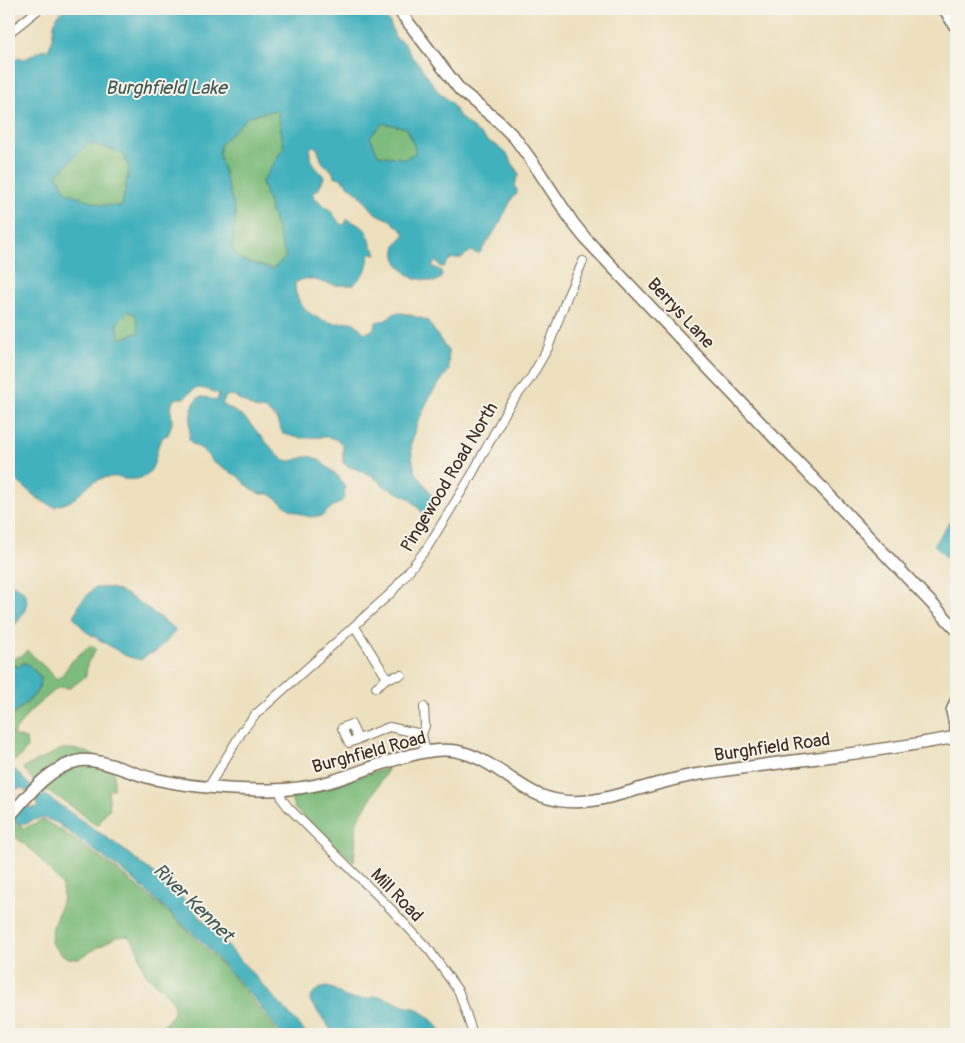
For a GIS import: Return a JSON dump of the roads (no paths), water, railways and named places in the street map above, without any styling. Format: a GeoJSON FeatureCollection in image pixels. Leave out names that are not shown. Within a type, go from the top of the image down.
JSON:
{"type":"FeatureCollection","features":[{"type":"Feature","properties":{"kind":"highway"},"geometry":{"type":"LineString","coordinates":[[947,9],[956,24]]}},
{"type":"Feature","properties":{"kind":"street"},"geometry":{"type":"LineString","coordinates":[[9,33],[39,9]]}},
{"type":"Feature","properties":{"kind":"street","name":"Berrys Lane"},"geometry":{"type":"LineString","coordinates":[[398,9],[460,90],[498,121],[515,138],[585,238],[956,629]]}},
{"type":"Feature","properties":{"kind":"street","name":"Pingewood Road North"},"geometry":{"type":"LineString","coordinates":[[209,786],[243,730],[255,715],[392,592],[427,548],[451,510],[509,406],[530,379],[548,348],[567,297],[583,266]]}},
{"type":"Feature","properties":{"kind":"street"},"geometry":{"type":"LineString","coordinates":[[355,627],[387,678]]}},
{"type":"Feature","properties":{"kind":"street"},"geometry":{"type":"LineString","coordinates":[[376,687],[387,678],[401,675]]}},
{"type":"Feature","properties":{"kind":"street"},"geometry":{"type":"LineString","coordinates":[[956,701],[952,711],[956,729]]}},
{"type":"Feature","properties":{"kind":"street"},"geometry":{"type":"LineString","coordinates":[[424,706],[425,726],[422,734],[426,752]]}},
{"type":"Feature","properties":{"kind":"street"},"geometry":{"type":"LineString","coordinates":[[358,740],[388,727],[422,734]]}},
{"type":"Feature","properties":{"kind":"street","name":"Burghfield Road"},"geometry":{"type":"LineString","coordinates":[[9,817],[40,781],[68,764],[86,760],[154,779],[209,786],[280,790],[330,782],[426,752],[455,751],[486,762],[539,795],[560,801],[590,801],[686,777],[752,766],[813,760],[922,744],[956,737]]}},
{"type":"Feature","properties":{"kind":"street","name":"Mill Road"},"geometry":{"type":"LineString","coordinates":[[280,790],[282,799],[288,807],[389,907],[430,952],[459,992],[473,1034]]}},
{"type":"Feature","properties":{"kind":"water","name":"Burghfield Lake"},"geometry":{"type":"Polygon","coordinates":[[[65,9],[379,9],[390,23],[395,37],[405,44],[412,57],[437,90],[451,103],[457,113],[488,141],[507,154],[520,176],[517,177],[515,187],[517,194],[513,197],[498,226],[480,253],[471,251],[461,258],[450,259],[444,267],[441,267],[436,261],[432,266],[441,271],[442,275],[440,279],[434,282],[414,279],[402,269],[396,260],[395,251],[396,246],[405,233],[390,220],[375,213],[359,194],[340,178],[334,176],[332,171],[322,162],[317,148],[313,146],[310,149],[312,162],[324,177],[319,189],[313,193],[314,197],[330,210],[341,225],[345,224],[347,219],[364,229],[369,236],[372,248],[375,249],[377,254],[370,253],[366,270],[354,285],[333,285],[312,279],[299,280],[295,283],[298,299],[302,305],[313,316],[327,322],[353,323],[365,333],[374,328],[376,322],[386,320],[395,313],[403,313],[427,320],[448,351],[449,370],[430,396],[417,424],[411,444],[415,471],[435,499],[425,513],[409,498],[384,486],[371,475],[343,463],[343,445],[339,441],[319,437],[300,438],[283,434],[276,418],[266,410],[254,408],[232,395],[226,396],[222,404],[244,417],[274,451],[285,460],[291,461],[309,456],[318,459],[338,476],[345,488],[344,498],[340,503],[333,506],[322,516],[310,517],[288,508],[270,494],[260,494],[244,483],[238,476],[213,462],[202,449],[192,444],[189,439],[192,407],[198,398],[202,397],[217,401],[219,394],[206,389],[196,388],[184,398],[178,398],[173,401],[171,407],[172,423],[168,435],[162,438],[152,469],[146,475],[137,479],[107,477],[101,479],[88,486],[70,502],[56,507],[37,498],[9,475],[9,61],[14,61],[18,57],[25,59],[44,49],[47,51],[52,40],[54,24],[65,9]],[[277,110],[249,116],[221,143],[219,154],[236,214],[232,249],[241,260],[272,269],[286,258],[262,182],[284,147],[277,110]],[[383,123],[370,137],[378,155],[405,159],[416,152],[407,128],[383,123]],[[89,143],[57,175],[66,192],[101,205],[122,206],[129,169],[123,153],[89,143]],[[128,311],[117,324],[121,339],[139,332],[136,315],[128,311]]]}},
{"type":"Feature","properties":{"kind":"water"},"geometry":{"type":"Polygon","coordinates":[[[956,513],[956,569],[934,544],[956,513]]]}},
{"type":"Feature","properties":{"kind":"water"},"geometry":{"type":"Polygon","coordinates":[[[9,582],[22,590],[26,595],[27,601],[24,612],[9,631],[9,582]]]}},
{"type":"Feature","properties":{"kind":"water"},"geometry":{"type":"Polygon","coordinates":[[[94,588],[110,588],[126,595],[175,629],[174,633],[157,651],[141,660],[126,656],[85,631],[74,617],[80,603],[94,588]]]}},
{"type":"Feature","properties":{"kind":"water"},"geometry":{"type":"Polygon","coordinates":[[[9,663],[18,667],[24,663],[29,665],[41,678],[37,690],[29,700],[9,718],[9,663]]]}},
{"type":"Feature","properties":{"kind":"water"},"geometry":{"type":"Polygon","coordinates":[[[9,764],[40,795],[45,795],[116,844],[174,889],[307,1034],[281,1034],[256,1001],[204,944],[134,880],[57,823],[44,818],[20,824],[9,816],[9,802],[32,808],[38,807],[35,798],[22,788],[17,789],[9,784],[9,764]]]}},
{"type":"Feature","properties":{"kind":"water"},"geometry":{"type":"Polygon","coordinates":[[[327,987],[351,999],[370,999],[373,996],[415,1008],[431,1020],[444,1034],[334,1034],[310,999],[317,990],[327,987]]]}},
{"type":"Feature","properties":{"kind":"water label","name":"River Kennet"},"geometry":{"type":"Point","coordinates":[194,902]}}]}
